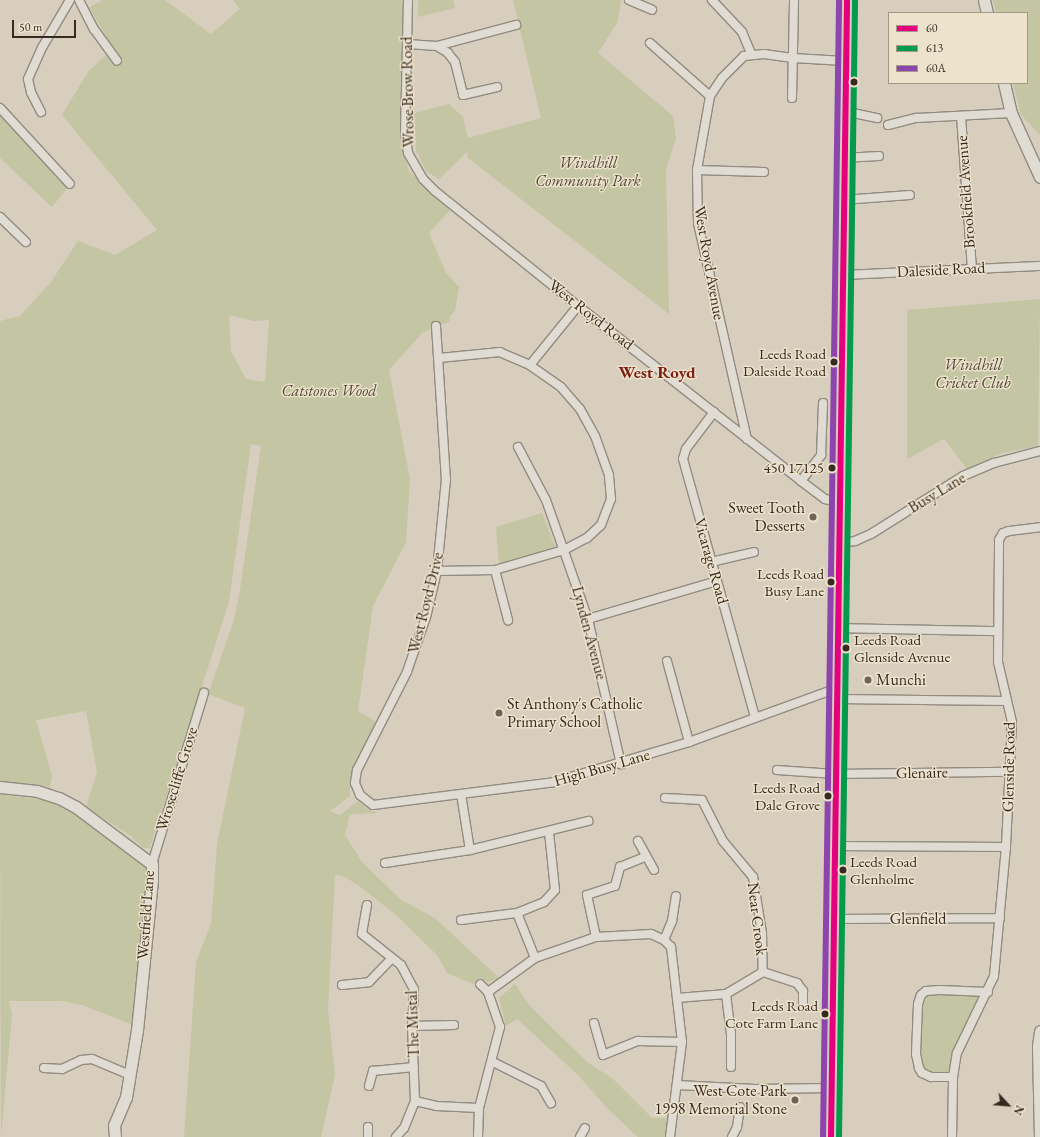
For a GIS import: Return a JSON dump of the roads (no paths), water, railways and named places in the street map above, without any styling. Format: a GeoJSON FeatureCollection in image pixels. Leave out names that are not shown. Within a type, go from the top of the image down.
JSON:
{"type":"FeatureCollection","features":[{"type":"Feature","properties":{"kind":"main road"},"geometry":{"type":"LineString","coordinates":[[831,1137],[830,1088],[835,920],[838,502],[847,0]]}},
{"type":"Feature","properties":{"kind":"street"},"geometry":{"type":"LineString","coordinates":[[41,112],[31,92],[28,79],[42,46],[70,0]]}},
{"type":"Feature","properties":{"kind":"street"},"geometry":{"type":"LineString","coordinates":[[79,0],[94,29],[117,61]]}},
{"type":"Feature","properties":{"kind":"street","name":"Wrose Brow Road"},"geometry":{"type":"LineString","coordinates":[[408,0],[405,133],[408,153],[423,179]]}},
{"type":"Feature","properties":{"kind":"street"},"geometry":{"type":"LineString","coordinates":[[712,0],[742,32],[752,55]]}},
{"type":"Feature","properties":{"kind":"street"},"geometry":{"type":"LineString","coordinates":[[792,98],[794,0]]}},
{"type":"Feature","properties":{"kind":"street"},"geometry":{"type":"LineString","coordinates":[[984,0],[987,12]]}},
{"type":"Feature","properties":{"kind":"street"},"geometry":{"type":"LineString","coordinates":[[628,2],[652,10]]}},
{"type":"Feature","properties":{"kind":"street"},"geometry":{"type":"LineString","coordinates":[[407,44],[437,46],[516,25]]}},
{"type":"Feature","properties":{"kind":"street"},"geometry":{"type":"LineString","coordinates":[[650,43],[710,96]]}},
{"type":"Feature","properties":{"kind":"street"},"geometry":{"type":"LineString","coordinates":[[437,46],[448,53],[455,62],[463,96],[497,87]]}},
{"type":"Feature","properties":{"kind":"street","name":"West Royd Avenue"},"geometry":{"type":"LineString","coordinates":[[748,438],[698,223],[697,170],[710,96],[736,63],[744,56],[764,54],[793,58],[845,61]]}},
{"type":"Feature","properties":{"kind":"street"},"geometry":{"type":"LineString","coordinates":[[1004,84],[1011,113],[1040,177]]}},
{"type":"Feature","properties":{"kind":"street"},"geometry":{"type":"LineString","coordinates":[[0,108],[70,184]]}},
{"type":"Feature","properties":{"kind":"street"},"geometry":{"type":"LineString","coordinates":[[844,111],[877,118]]}},
{"type":"Feature","properties":{"kind":"street"},"geometry":{"type":"LineString","coordinates":[[888,125],[917,118],[1011,113]]}},
{"type":"Feature","properties":{"kind":"street","name":"Brookfield Avenue"},"geometry":{"type":"LineString","coordinates":[[961,116],[972,269]]}},
{"type":"Feature","properties":{"kind":"street"},"geometry":{"type":"LineString","coordinates":[[843,158],[879,156]]}},
{"type":"Feature","properties":{"kind":"street"},"geometry":{"type":"LineString","coordinates":[[697,170],[764,172]]}},
{"type":"Feature","properties":{"kind":"street","name":"West Royd Road"},"geometry":{"type":"LineString","coordinates":[[423,179],[434,191],[801,481],[825,499],[838,502]]}},
{"type":"Feature","properties":{"kind":"street"},"geometry":{"type":"LineString","coordinates":[[843,200],[910,195]]}},
{"type":"Feature","properties":{"kind":"street"},"geometry":{"type":"LineString","coordinates":[[0,216],[26,242]]}},
{"type":"Feature","properties":{"kind":"street","name":"Daleside Road"},"geometry":{"type":"LineString","coordinates":[[842,275],[1040,266]]}},
{"type":"Feature","properties":{"kind":"street"},"geometry":{"type":"LineString","coordinates":[[530,365],[578,306]]}},
{"type":"Feature","properties":{"kind":"street","name":"West Royd Drive"},"geometry":{"type":"LineString","coordinates":[[360,795],[355,783],[357,770],[407,672],[426,617],[438,571],[446,479],[436,326]]}},
{"type":"Feature","properties":{"kind":"street"},"geometry":{"type":"LineString","coordinates":[[438,571],[495,570],[564,550],[587,538],[600,525],[611,498],[609,475],[595,436],[580,409],[561,387],[530,365],[500,352],[439,358]]}},
{"type":"Feature","properties":{"kind":"street"},"geometry":{"type":"LineString","coordinates":[[801,481],[821,455],[823,403]]}},
{"type":"Feature","properties":{"kind":"street","name":"Vicarage Road"},"geometry":{"type":"LineString","coordinates":[[714,412],[686,449],[683,459],[755,717]]}},
{"type":"Feature","properties":{"kind":"street","name":"Lynden Avenue"},"geometry":{"type":"LineString","coordinates":[[518,447],[546,500],[588,619],[621,764]]}},
{"type":"Feature","properties":{"kind":"street","name":"Busy Lane"},"geometry":{"type":"LineString","coordinates":[[838,542],[855,541],[871,534],[964,476],[994,463],[1040,451]]}},
{"type":"Feature","properties":{"kind":"street","name":"Glenside Road"},"geometry":{"type":"LineString","coordinates":[[952,1137],[953,1077],[957,1053],[964,1036],[988,992],[994,976],[1006,847],[1012,722],[998,662],[999,540],[1003,533],[1009,531],[1040,527]]}},
{"type":"Feature","properties":{"kind":"street"},"geometry":{"type":"LineString","coordinates":[[711,562],[754,552]]}},
{"type":"Feature","properties":{"kind":"street"},"geometry":{"type":"LineString","coordinates":[[495,570],[508,620]]}},
{"type":"Feature","properties":{"kind":"street"},"geometry":{"type":"LineString","coordinates":[[588,619],[717,581]]}},
{"type":"Feature","properties":{"kind":"street"},"geometry":{"type":"LineString","coordinates":[[837,628],[998,631]]}},
{"type":"Feature","properties":{"kind":"street"},"geometry":{"type":"LineString","coordinates":[[667,661],[689,742]]}},
{"type":"Feature","properties":{"kind":"street","name":"Wrosecliffe Grove"},"geometry":{"type":"LineString","coordinates":[[152,864],[204,693]]}},
{"type":"Feature","properties":{"kind":"street"},"geometry":{"type":"LineString","coordinates":[[837,693],[1007,701]]}},
{"type":"Feature","properties":{"kind":"street","name":"High Busy Lane"},"geometry":{"type":"LineString","coordinates":[[360,795],[373,805],[554,782],[621,764],[689,742],[755,717],[837,693]]}},
{"type":"Feature","properties":{"kind":"street","name":"Glenaire"},"geometry":{"type":"LineString","coordinates":[[777,770],[835,774],[1009,772]]}},
{"type":"Feature","properties":{"kind":"street","name":"Westfield Lane"},"geometry":{"type":"LineString","coordinates":[[0,787],[37,791],[60,798],[82,811],[152,864],[152,880],[130,1075],[126,1097],[114,1125],[115,1137]]}},
{"type":"Feature","properties":{"kind":"street"},"geometry":{"type":"LineString","coordinates":[[461,794],[470,850]]}},
{"type":"Feature","properties":{"kind":"street","name":"Near Crook"},"geometry":{"type":"LineString","coordinates":[[665,798],[702,800],[722,841],[753,877],[762,933],[763,972]]}},
{"type":"Feature","properties":{"kind":"street"},"geometry":{"type":"LineString","coordinates":[[385,863],[470,850],[549,832],[588,821]]}},
{"type":"Feature","properties":{"kind":"street"},"geometry":{"type":"LineString","coordinates":[[461,920],[517,913],[544,902],[555,890],[549,832]]}},
{"type":"Feature","properties":{"kind":"street"},"geometry":{"type":"LineString","coordinates":[[638,841],[645,857],[654,870]]}},
{"type":"Feature","properties":{"kind":"street"},"geometry":{"type":"LineString","coordinates":[[835,846],[1006,847]]}},
{"type":"Feature","properties":{"kind":"street"},"geometry":{"type":"LineString","coordinates":[[596,937],[587,895],[615,886],[620,867],[645,857]]}},
{"type":"Feature","properties":{"kind":"street"},"geometry":{"type":"LineString","coordinates":[[664,940],[672,921],[676,896]]}},
{"type":"Feature","properties":{"kind":"street","name":"The Mistal"},"geometry":{"type":"LineString","coordinates":[[367,905],[362,934],[401,965],[414,989],[412,1026],[415,1101]]}},
{"type":"Feature","properties":{"kind":"street"},"geometry":{"type":"LineString","coordinates":[[517,913],[535,958]]}},
{"type":"Feature","properties":{"kind":"street","name":"Glenfield"},"geometry":{"type":"LineString","coordinates":[[835,920],[1000,918]]}},
{"type":"Feature","properties":{"kind":"street"},"geometry":{"type":"LineString","coordinates":[[488,992],[535,958],[596,937],[651,934],[664,940],[671,947],[682,1042],[670,1137]]}},
{"type":"Feature","properties":{"kind":"street"},"geometry":{"type":"LineString","coordinates":[[342,985],[369,982],[392,958]]}},
{"type":"Feature","properties":{"kind":"street","name":"Near Crook"},"geometry":{"type":"LineString","coordinates":[[678,998],[726,994],[763,972]]}},
{"type":"Feature","properties":{"kind":"street","name":"Near Crook"},"geometry":{"type":"LineString","coordinates":[[763,972],[797,984],[803,991],[803,1007]]}},
{"type":"Feature","properties":{"kind":"street"},"geometry":{"type":"LineString","coordinates":[[478,1137],[479,1108],[493,1062],[500,1027],[488,992],[480,984]]}},
{"type":"Feature","properties":{"kind":"street"},"geometry":{"type":"LineString","coordinates":[[953,1077],[931,1077],[922,1073],[919,1068],[916,1054],[918,1004],[921,995],[926,991],[940,990],[988,992]]}},
{"type":"Feature","properties":{"kind":"street"},"geometry":{"type":"LineString","coordinates":[[726,994],[731,1033],[731,1067]]}},
{"type":"Feature","properties":{"kind":"street"},"geometry":{"type":"LineString","coordinates":[[594,1023],[603,1055],[638,1041],[682,1042]]}},
{"type":"Feature","properties":{"kind":"street"},"geometry":{"type":"LineString","coordinates":[[412,1026],[454,1025]]}},
{"type":"Feature","properties":{"kind":"street"},"geometry":{"type":"LineString","coordinates":[[1040,1031],[1038,1046],[1040,1137]]}},
{"type":"Feature","properties":{"kind":"street"},"geometry":{"type":"LineString","coordinates":[[44,1068],[62,1069],[81,1060],[92,1059],[130,1075]]}},
{"type":"Feature","properties":{"kind":"street"},"geometry":{"type":"LineString","coordinates":[[493,1062],[541,1086],[551,1103]]}},
{"type":"Feature","properties":{"kind":"street"},"geometry":{"type":"LineString","coordinates":[[368,1086],[373,1071],[414,1067]]}},
{"type":"Feature","properties":{"kind":"street"},"geometry":{"type":"LineString","coordinates":[[677,1085],[755,1089],[830,1088]]}},
{"type":"Feature","properties":{"kind":"street"},"geometry":{"type":"LineString","coordinates":[[396,1137],[404,1128],[415,1101],[436,1106],[479,1108]]}},
{"type":"Feature","properties":{"kind":"street"},"geometry":{"type":"LineString","coordinates":[[732,1137],[737,1127],[740,1106]]}},
{"type":"Feature","properties":{"kind":"street"},"geometry":{"type":"LineString","coordinates":[[368,1127],[368,1137]]}},
{"type":"Feature","properties":{"kind":"street"},"geometry":{"type":"LineString","coordinates":[[580,1137],[585,1128]]}},
{"type":"Feature","properties":{"kind":"place","name":"Leeds Road Daleside Road"},"geometry":{"type":"Point","coordinates":[834,362]}},
{"type":"Feature","properties":{"kind":"place","name":"450 17125"},"geometry":{"type":"Point","coordinates":[832,468]}},
{"type":"Feature","properties":{"kind":"place","name":"Sweet Tooth Desserts"},"geometry":{"type":"Point","coordinates":[813,517]}},
{"type":"Feature","properties":{"kind":"place","name":"Leeds Road Busy Lane"},"geometry":{"type":"Point","coordinates":[831,582]}},
{"type":"Feature","properties":{"kind":"place","name":"Leeds Road Glenside Avenue"},"geometry":{"type":"Point","coordinates":[846,648]}},
{"type":"Feature","properties":{"kind":"place","name":"Munchi"},"geometry":{"type":"Point","coordinates":[868,680]}},
{"type":"Feature","properties":{"kind":"place","name":"St Anthony's Catholic Primary School"},"geometry":{"type":"Point","coordinates":[499,713]}},
{"type":"Feature","properties":{"kind":"place","name":"Leeds Road Dale Grove"},"geometry":{"type":"Point","coordinates":[828,796]}},
{"type":"Feature","properties":{"kind":"place","name":"Leeds Road Glenholme"},"geometry":{"type":"Point","coordinates":[843,870]}},
{"type":"Feature","properties":{"kind":"place","name":"Leeds Road Cote Farm Lane"},"geometry":{"type":"Point","coordinates":[825,1014]}},
{"type":"Feature","properties":{"kind":"place","name":"West Cote Park 1998 Memorial Stone"},"geometry":{"type":"Point","coordinates":[795,1100]}},
{"type":"Feature","properties":{"kind":"district","name":"West Royd"},"geometry":{"type":"Point","coordinates":[657,373]}},
{"type":"Feature","properties":{"kind":"park label","name":"Windhill Community Park"},"geometry":{"type":"Point","coordinates":[588,172]}},
{"type":"Feature","properties":{"kind":"park label","name":"Windhill Cricket Club"},"geometry":{"type":"Point","coordinates":[973,374]}},
{"type":"Feature","properties":{"kind":"park label","name":"Catstones Wood"},"geometry":{"type":"Point","coordinates":[329,391]}}]}
